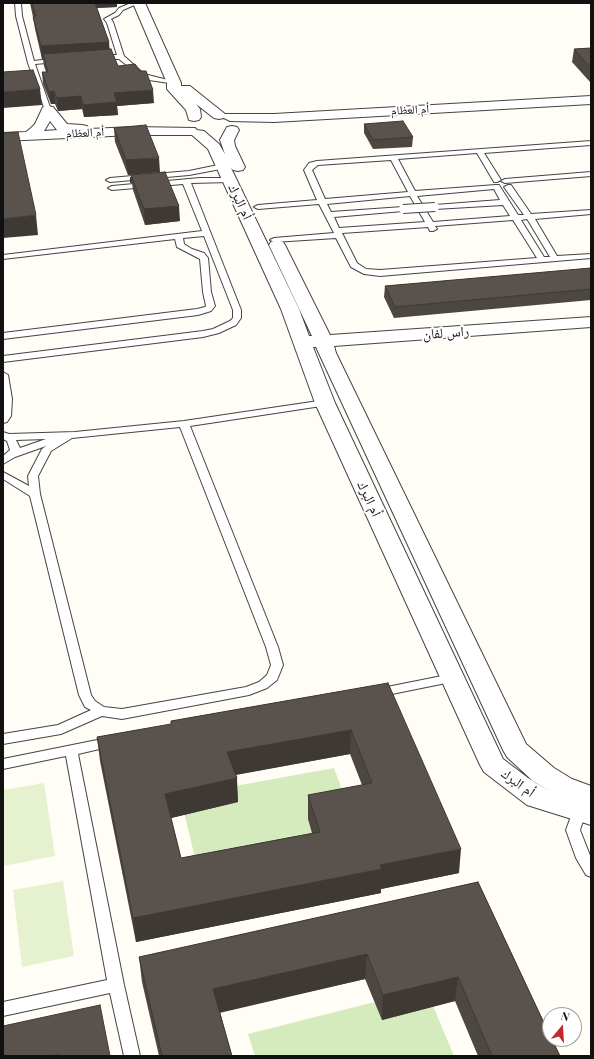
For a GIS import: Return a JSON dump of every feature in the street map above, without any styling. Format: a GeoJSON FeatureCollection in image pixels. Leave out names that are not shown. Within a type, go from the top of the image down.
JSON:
{"type":"FeatureCollection","features":[{"type":"Feature","properties":{"kind":"street","name":"أم البرك"},"geometry":{"type":"LineString","coordinates":[[137,3],[174,83],[174,89],[193,110],[193,125],[214,147],[226,173],[299,308],[325,347],[516,750],[544,776],[562,786],[587,808]]}},
{"type":"Feature","properties":{"kind":"street"},"geometry":{"type":"LineString","coordinates":[[174,83],[185,89],[229,123]]}},
{"type":"Feature","properties":{"kind":"street","name":"أم العظام"},"geometry":{"type":"LineString","coordinates":[[229,123],[274,124],[591,100]]}},
{"type":"Feature","properties":{"kind":"street","name":"أم العظام"},"geometry":{"type":"LineString","coordinates":[[456,111],[591,106]]}},
{"type":"Feature","properties":{"kind":"street"},"geometry":{"type":"LineString","coordinates":[[29,136],[41,126],[48,110]]}},
{"type":"Feature","properties":{"kind":"street","name":"أم العظام"},"geometry":{"type":"LineString","coordinates":[[48,110],[62,127],[75,130],[167,124],[193,125]]}},
{"type":"Feature","properties":{"kind":"street"},"geometry":{"type":"LineString","coordinates":[[203,115],[229,123],[222,133],[193,125],[203,115]]}},
{"type":"Feature","properties":{"kind":"street","name":"أم البرك"},"geometry":{"type":"LineString","coordinates":[[229,123],[227,140],[228,146],[274,240],[299,308],[304,348],[325,403],[481,741],[494,765],[536,798],[587,808]]}},
{"type":"Feature","properties":{"kind":"street","name":"أم العظام"},"geometry":{"type":"LineString","coordinates":[[3,137],[133,130],[193,125]]}},
{"type":"Feature","properties":{"kind":"street","name":"راس لفان"},"geometry":{"type":"LineString","coordinates":[[325,347],[591,322]]}},
{"type":"Feature","properties":{"kind":"street","name":"راس لفان"},"geometry":{"type":"LineString","coordinates":[[304,348],[591,332]]}},
{"type":"Feature","properties":{"kind":"lane"},"geometry":{"type":"LineString","coordinates":[[18,3],[19,16],[31,63],[48,110]]}},
{"type":"Feature","properties":{"kind":"lane"},"geometry":{"type":"LineString","coordinates":[[137,3],[121,9],[117,14],[107,19],[110,22],[120,57],[142,75],[149,78],[174,83]]}},
{"type":"Feature","properties":{"kind":"lane"},"geometry":{"type":"LineString","coordinates":[[88,58],[120,57]]}},
{"type":"Feature","properties":{"kind":"lane"},"geometry":{"type":"LineString","coordinates":[[31,63],[67,60]]}},
{"type":"Feature","properties":{"kind":"lane"},"geometry":{"type":"LineString","coordinates":[[591,143],[312,165],[308,170],[354,265],[364,271],[372,273],[591,256]]}},
{"type":"Feature","properties":{"kind":"lane"},"geometry":{"type":"LineString","coordinates":[[479,152],[500,184],[532,219],[555,259]]}},
{"type":"Feature","properties":{"kind":"lane"},"geometry":{"type":"LineString","coordinates":[[394,158],[431,227]]}},
{"type":"Feature","properties":{"kind":"lane"},"geometry":{"type":"LineString","coordinates":[[189,173],[226,173],[186,181],[111,184],[189,173]]}},
{"type":"Feature","properties":{"kind":"lane"},"geometry":{"type":"LineString","coordinates":[[500,184],[591,174]]}},
{"type":"Feature","properties":{"kind":"lane"},"geometry":{"type":"LineString","coordinates":[[257,204],[500,184],[591,179]]}},
{"type":"Feature","properties":{"kind":"lane"},"geometry":{"type":"LineString","coordinates":[[3,359],[203,334],[226,327],[237,318],[237,310],[186,181]]}},
{"type":"Feature","properties":{"kind":"lane"},"geometry":{"type":"LineString","coordinates":[[500,184],[506,202],[542,260]]}},
{"type":"Feature","properties":{"kind":"lane"},"geometry":{"type":"LineString","coordinates":[[329,215],[506,202]]}},
{"type":"Feature","properties":{"kind":"lane"},"geometry":{"type":"LineString","coordinates":[[532,219],[591,212]]}},
{"type":"Feature","properties":{"kind":"lane"},"geometry":{"type":"LineString","coordinates":[[274,240],[517,220],[591,217]]}},
{"type":"Feature","properties":{"kind":"lane"},"geometry":{"type":"LineString","coordinates":[[3,257],[207,233]]}},
{"type":"Feature","properties":{"kind":"lane"},"geometry":{"type":"LineString","coordinates":[[3,336],[198,312],[208,309],[211,306],[207,292],[204,258],[180,245],[178,236]]}},
{"type":"Feature","properties":{"kind":"lane"},"geometry":{"type":"LineString","coordinates":[[3,376],[7,399],[6,416],[3,420]]}},
{"type":"Feature","properties":{"kind":"lane"},"geometry":{"type":"LineString","coordinates":[[5,436],[75,434],[184,424],[325,403]]}},
{"type":"Feature","properties":{"kind":"lane"},"geometry":{"type":"LineString","coordinates":[[75,434],[47,449],[34,476],[35,494],[85,695],[90,704],[100,711],[122,714],[249,691],[263,686],[273,677],[277,665],[272,647],[184,424]]}},
{"type":"Feature","properties":{"kind":"lane"},"geometry":{"type":"LineString","coordinates":[[7,458],[31,447],[75,434]]}},
{"type":"Feature","properties":{"kind":"lane"},"geometry":{"type":"LineString","coordinates":[[5,436],[14,444],[14,450],[7,458]]}},
{"type":"Feature","properties":{"kind":"lane"},"geometry":{"type":"LineString","coordinates":[[3,475],[35,494]]}},
{"type":"Feature","properties":{"kind":"lane"},"geometry":{"type":"LineString","coordinates":[[366,695],[452,678]]}},
{"type":"Feature","properties":{"kind":"lane"},"geometry":{"type":"LineString","coordinates":[[3,738],[61,729],[100,711]]}},
{"type":"Feature","properties":{"kind":"lane"},"geometry":{"type":"LineString","coordinates":[[3,764],[125,740]]}},
{"type":"Feature","properties":{"kind":"lane"},"geometry":{"type":"LineString","coordinates":[[71,750],[116,984],[132,1056]]}},
{"type":"Feature","properties":{"kind":"lane"},"geometry":{"type":"LineString","coordinates":[[587,808],[572,830],[581,854],[591,871]]}},
{"type":"Feature","properties":{"kind":"lane"},"geometry":{"type":"LineString","coordinates":[[3,1009],[116,984]]}},
{"type":"Feature","properties":{"kind":"green space"},"geometry":{"type":"Polygon","coordinates":[[[334,768],[359,835],[197,866],[180,796],[334,768]]]}},
{"type":"Feature","properties":{"kind":"green space"},"geometry":{"type":"Polygon","coordinates":[[[44,783],[55,856],[3,866],[3,790],[44,783]]]}},
{"type":"Feature","properties":{"kind":"green space"},"geometry":{"type":"Polygon","coordinates":[[[63,881],[74,956],[22,967],[13,890],[63,881]]]}},
{"type":"Feature","properties":{"kind":"green space"},"geometry":{"type":"Polygon","coordinates":[[[426,989],[454,1056],[255,1056],[248,1034],[426,989]]]}},
{"type":"Feature","properties":{"kind":"building"},"geometry":{"type":"Polygon","coordinates":[[[32,3],[95,3],[109,42],[41,46],[33,17],[36,16],[32,3]]]}},
{"type":"Feature","properties":{"kind":"building"},"geometry":{"type":"Polygon","coordinates":[[[591,48],[591,68],[574,49],[591,48]]]}},
{"type":"Feature","properties":{"kind":"building"},"geometry":{"type":"Polygon","coordinates":[[[111,49],[118,66],[135,64],[140,71],[146,71],[153,90],[114,93],[117,102],[83,105],[81,96],[57,98],[54,91],[49,92],[42,72],[48,72],[43,54],[111,49]]]}},
{"type":"Feature","properties":{"kind":"building"},"geometry":{"type":"Polygon","coordinates":[[[33,70],[40,89],[3,92],[3,72],[33,70]]]}},
{"type":"Feature","properties":{"kind":"building"},"geometry":{"type":"Polygon","coordinates":[[[403,121],[413,137],[373,140],[364,124],[403,121]]]}},
{"type":"Feature","properties":{"kind":"building"},"geometry":{"type":"Polygon","coordinates":[[[146,125],[159,158],[126,160],[114,128],[146,125]]]}},
{"type":"Feature","properties":{"kind":"building"},"geometry":{"type":"Polygon","coordinates":[[[18,132],[36,215],[3,219],[3,133],[18,132]]]}},
{"type":"Feature","properties":{"kind":"building"},"geometry":{"type":"Polygon","coordinates":[[[165,172],[179,206],[144,209],[131,175],[165,172]]]}},
{"type":"Feature","properties":{"kind":"building"},"geometry":{"type":"Polygon","coordinates":[[[591,268],[591,289],[395,307],[385,286],[591,268]]]}},
{"type":"Feature","properties":{"kind":"building"},"geometry":{"type":"Polygon","coordinates":[[[388,683],[461,849],[380,865],[382,869],[133,918],[97,737],[171,724],[171,721],[388,683]],[[351,730],[227,752],[237,778],[165,794],[181,858],[320,832],[308,795],[372,783],[351,730]]]}},
{"type":"Feature","properties":{"kind":"building"},"geometry":{"type":"Polygon","coordinates":[[[478,882],[542,1019],[542,1047],[556,1047],[560,1056],[492,1056],[458,977],[383,995],[367,954],[213,989],[232,1056],[162,1056],[139,957],[478,882]]]}},
{"type":"Feature","properties":{"kind":"building"},"geometry":{"type":"Polygon","coordinates":[[[100,1005],[110,1056],[59,1056],[59,1054],[52,1056],[3,1056],[3,1026],[100,1005]]]}}]}
